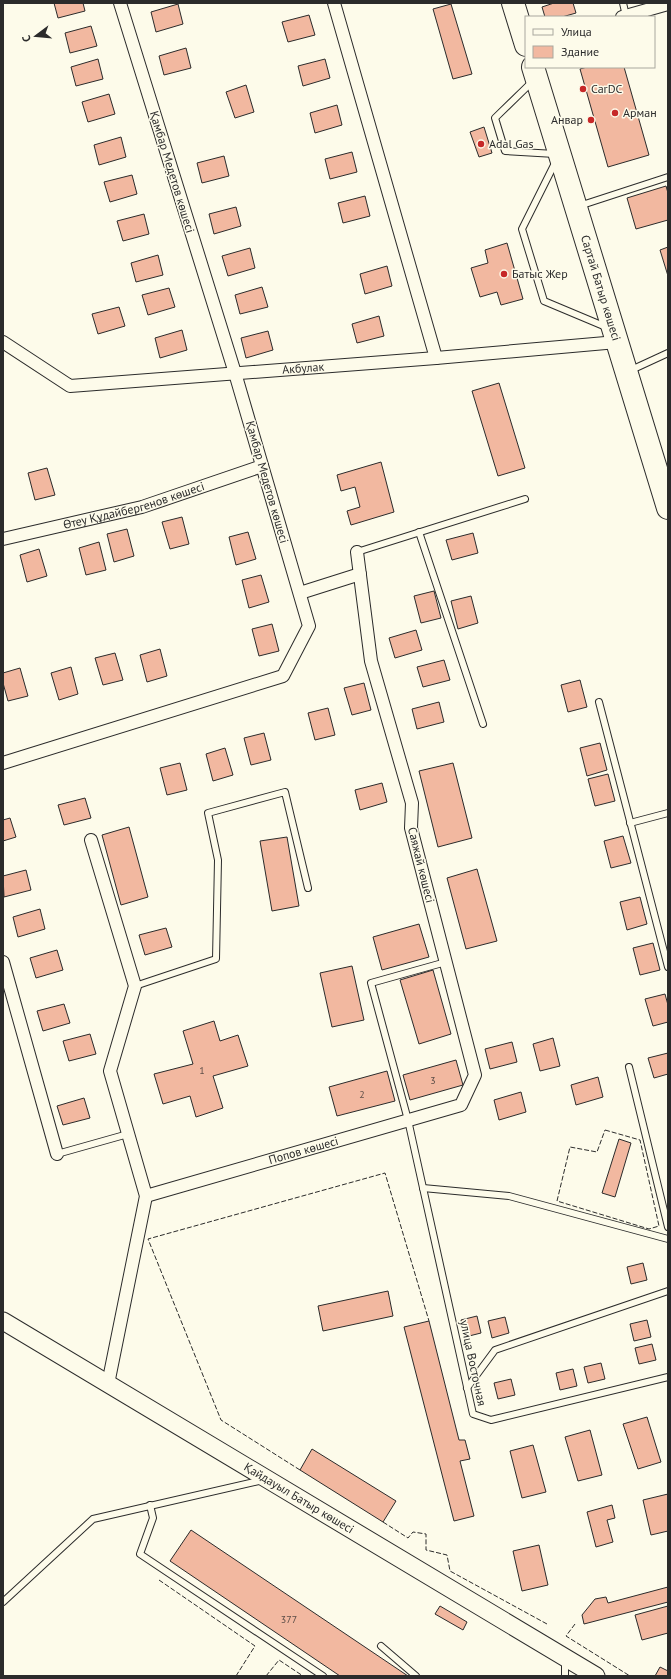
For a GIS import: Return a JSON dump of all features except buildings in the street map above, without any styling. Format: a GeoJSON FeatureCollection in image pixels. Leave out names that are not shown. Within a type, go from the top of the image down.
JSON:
{"type":"FeatureCollection","features":[{"type":"Feature","properties":{"kind":"highway"},"geometry":{"type":"LineString","coordinates":[[513,3],[525,42]]}},
{"type":"Feature","properties":{"kind":"highway","name":"Сартай Батыр көшесі"},"geometry":{"type":"LineString","coordinates":[[534,72],[668,508]]}},
{"type":"Feature","properties":{"kind":"street","name":"Қамбар Медетов көшесі"},"geometry":{"type":"LineString","coordinates":[[3,763],[283,676],[309,626],[235,374],[120,3]]}},
{"type":"Feature","properties":{"kind":"street"},"geometry":{"type":"LineString","coordinates":[[334,3],[436,358]]}},
{"type":"Feature","properties":{"kind":"street"},"geometry":{"type":"LineString","coordinates":[[624,16],[668,4]]}},
{"type":"Feature","properties":{"kind":"street","name":"Акбулак"},"geometry":{"type":"LineString","coordinates":[[3,342],[70,386],[436,358],[615,336]]}},
{"type":"Feature","properties":{"kind":"street","name":"Өтеу Құдайбергенов көшесі"},"geometry":{"type":"LineString","coordinates":[[3,539],[142,507],[262,466]]}},
{"type":"Feature","properties":{"kind":"street","name":"Саяжай көшесі"},"geometry":{"type":"LineString","coordinates":[[357,552],[371,661],[412,803],[411,828],[475,1075],[461,1105]]}},
{"type":"Feature","properties":{"kind":"street"},"geometry":{"type":"LineString","coordinates":[[300,593],[360,574]]}},
{"type":"Feature","properties":{"kind":"street"},"geometry":{"type":"LineString","coordinates":[[91,840],[135,986],[110,1071],[146,1196],[108,1384]]}},
{"type":"Feature","properties":{"kind":"street"},"geometry":{"type":"LineString","coordinates":[[3,962],[57,1154]]}},
{"type":"Feature","properties":{"kind":"street","name":"Попов көшесі"},"geometry":{"type":"LineString","coordinates":[[146,1196],[461,1105]]}},
{"type":"Feature","properties":{"kind":"street","name":"Қайдауыл Батыр көшесі"},"geometry":{"type":"LineString","coordinates":[[3,1321],[596,1676]]}},
{"type":"Feature","properties":{"kind":"lane"},"geometry":{"type":"LineString","coordinates":[[623,3],[624,16]]}},
{"type":"Feature","properties":{"kind":"lane"},"geometry":{"type":"LineString","coordinates":[[534,72],[495,118],[505,152],[559,154],[522,229],[544,300],[615,336]]}},
{"type":"Feature","properties":{"kind":"lane"},"geometry":{"type":"LineString","coordinates":[[575,207],[668,177]]}},
{"type":"Feature","properties":{"kind":"lane"},"geometry":{"type":"LineString","coordinates":[[626,373],[668,353]]}},
{"type":"Feature","properties":{"kind":"lane"},"geometry":{"type":"LineString","coordinates":[[357,552],[525,500]]}},
{"type":"Feature","properties":{"kind":"lane"},"geometry":{"type":"LineString","coordinates":[[419,532],[483,724]]}},
{"type":"Feature","properties":{"kind":"lane"},"geometry":{"type":"LineString","coordinates":[[599,702],[668,967]]}},
{"type":"Feature","properties":{"kind":"lane"},"geometry":{"type":"LineString","coordinates":[[135,986],[216,959],[218,860],[208,813],[285,792],[308,888]]}},
{"type":"Feature","properties":{"kind":"lane"},"geometry":{"type":"LineString","coordinates":[[630,823],[668,813]]}},
{"type":"Feature","properties":{"kind":"lane","name":"улица Восточная"},"geometry":{"type":"LineString","coordinates":[[446,962],[371,983],[408,1120],[472,1414],[491,1420],[668,1377]]}},
{"type":"Feature","properties":{"kind":"lane"},"geometry":{"type":"LineString","coordinates":[[629,1067],[668,1227]]}},
{"type":"Feature","properties":{"kind":"lane"},"geometry":{"type":"LineString","coordinates":[[57,1154],[128,1134]]}},
{"type":"Feature","properties":{"kind":"lane"},"geometry":{"type":"LineString","coordinates":[[423,1188],[509,1196],[668,1239]]}},
{"type":"Feature","properties":{"kind":"lane"},"geometry":{"type":"LineString","coordinates":[[467,1388],[495,1350],[668,1290]]}},
{"type":"Feature","properties":{"kind":"lane"},"geometry":{"type":"LineString","coordinates":[[3,1602],[93,1519],[266,1479]]}},
{"type":"Feature","properties":{"kind":"lane"},"geometry":{"type":"LineString","coordinates":[[150,1505],[153,1518],[140,1554],[323,1676]]}},
{"type":"Feature","properties":{"kind":"lane"},"geometry":{"type":"LineString","coordinates":[[381,1646],[416,1676]]}},
{"type":"Feature","properties":{"kind":"lane"},"geometry":{"type":"LineString","coordinates":[[565,1658],[565,1676]]}},
{"type":"Feature","properties":{"kind":"fence"},"geometry":{"type":"LineString","coordinates":[[605,1130],[640,1140],[659,1226],[649,1229],[557,1201],[570,1147],[597,1152],[605,1130]]}},
{"type":"Feature","properties":{"kind":"fence"},"geometry":{"type":"LineString","coordinates":[[300,1470],[221,1420],[148,1239],[385,1173],[429,1321]]}},
{"type":"Feature","properties":{"kind":"fence"},"geometry":{"type":"LineString","coordinates":[[383,1522],[408,1538],[413,1532],[426,1534],[426,1550],[447,1555],[450,1571],[547,1624]]}},
{"type":"Feature","properties":{"kind":"fence"},"geometry":{"type":"LineString","coordinates":[[159,1580],[255,1646],[236,1676]]}},
{"type":"Feature","properties":{"kind":"fence"},"geometry":{"type":"LineString","coordinates":[[575,1624],[566,1636],[630,1676]]}},
{"type":"Feature","properties":{"kind":"fence"},"geometry":{"type":"LineString","coordinates":[[266,1676],[279,1660],[303,1676]]}},
{"type":"Feature","properties":{"kind":"place","name":"CarDC"},"geometry":{"type":"Point","coordinates":[583,89]}},
{"type":"Feature","properties":{"kind":"place","name":"Арман"},"geometry":{"type":"Point","coordinates":[615,113]}},
{"type":"Feature","properties":{"kind":"place","name":"Анвар"},"geometry":{"type":"Point","coordinates":[591,120]}},
{"type":"Feature","properties":{"kind":"place","name":"Adal Gas"},"geometry":{"type":"Point","coordinates":[481,144]}},
{"type":"Feature","properties":{"kind":"place","name":"Батыс Жер"},"geometry":{"type":"Point","coordinates":[504,274]}}]}
